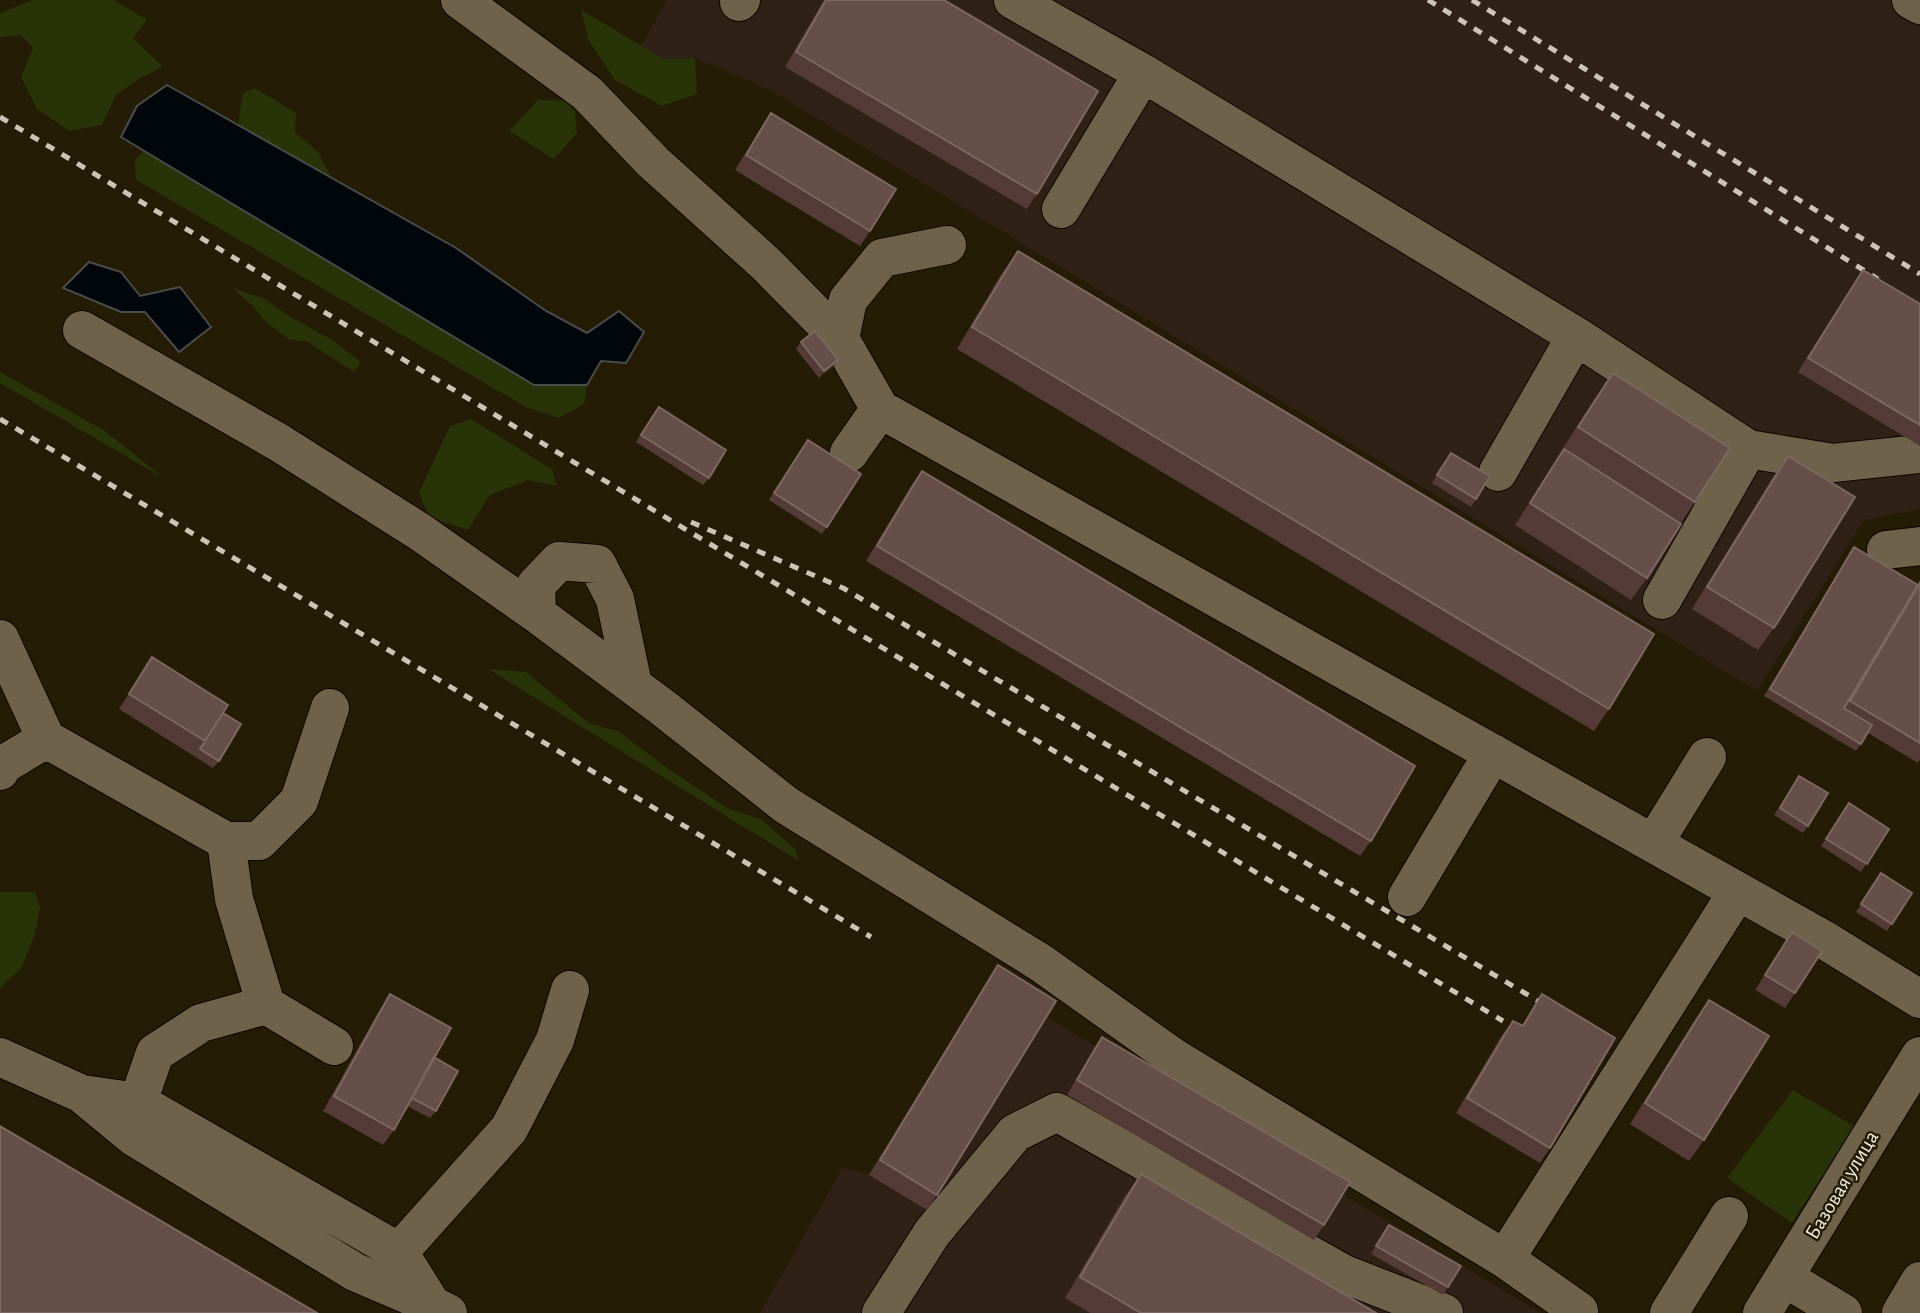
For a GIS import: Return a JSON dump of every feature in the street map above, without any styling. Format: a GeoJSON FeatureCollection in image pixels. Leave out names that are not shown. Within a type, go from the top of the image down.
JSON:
{"type":"FeatureCollection","features":[{"type":"Feature","properties":{"kind":"street"},"geometry":{"type":"LineString","coordinates":[[460,0],[587,93],[653,162],[766,264],[840,340],[880,409],[1823,939],[1920,999]]}},
{"type":"Feature","properties":{"kind":"street"},"geometry":{"type":"LineString","coordinates":[[1013,0],[1143,73],[1576,336],[1748,449],[1833,463],[1920,454]]}},
{"type":"Feature","properties":{"kind":"street"},"geometry":{"type":"LineString","coordinates":[[1911,0],[1920,5]]}},
{"type":"Feature","properties":{"kind":"street"},"geometry":{"type":"LineString","coordinates":[[1061,209],[1143,73]]}},
{"type":"Feature","properties":{"kind":"street"},"geometry":{"type":"LineString","coordinates":[[840,340],[848,300],[882,258],[947,245]]}},
{"type":"Feature","properties":{"kind":"street"},"geometry":{"type":"LineString","coordinates":[[82,330],[278,442],[420,532],[633,685],[786,805],[1041,963],[1173,1057],[1505,1259],[1579,1311]]}},
{"type":"Feature","properties":{"kind":"street"},"geometry":{"type":"LineString","coordinates":[[1498,472],[1576,336]]}},
{"type":"Feature","properties":{"kind":"street"},"geometry":{"type":"LineString","coordinates":[[849,453],[880,409]]}},
{"type":"Feature","properties":{"kind":"street"},"geometry":{"type":"LineString","coordinates":[[1661,600],[1748,449]]}},
{"type":"Feature","properties":{"kind":"street"},"geometry":{"type":"LineString","coordinates":[[537,614],[536,586],[559,561],[597,564],[615,598],[633,685]]}},
{"type":"Feature","properties":{"kind":"street"},"geometry":{"type":"LineString","coordinates":[[0,639],[46,739],[226,841],[258,841],[299,801],[330,708]]}},
{"type":"Feature","properties":{"kind":"street"},"geometry":{"type":"LineString","coordinates":[[0,771],[3,765],[46,739]]}},
{"type":"Feature","properties":{"kind":"street"},"geometry":{"type":"LineString","coordinates":[[1407,897],[1493,753]]}},
{"type":"Feature","properties":{"kind":"street"},"geometry":{"type":"LineString","coordinates":[[1654,844],[1707,757]]}},
{"type":"Feature","properties":{"kind":"street"},"geometry":{"type":"LineString","coordinates":[[226,841],[234,899],[266,1006],[334,1046]]}},
{"type":"Feature","properties":{"kind":"street"},"geometry":{"type":"LineString","coordinates":[[1505,1259],[1738,891]]}},
{"type":"Feature","properties":{"kind":"street"},"geometry":{"type":"LineString","coordinates":[[399,1252],[509,1129],[555,1040],[570,990]]}},
{"type":"Feature","properties":{"kind":"street"},"geometry":{"type":"LineString","coordinates":[[138,1102],[155,1053],[201,1023],[266,1006]]}},
{"type":"Feature","properties":{"kind":"street","name":"Базовая улица"},"geometry":{"type":"LineString","coordinates":[[1762,1313],[1920,1056]]}},
{"type":"Feature","properties":{"kind":"street"},"geometry":{"type":"LineString","coordinates":[[0,1057],[82,1094],[134,1137],[355,1272],[440,1309]]}},
{"type":"Feature","properties":{"kind":"street"},"geometry":{"type":"LineString","coordinates":[[82,1094],[138,1102],[399,1252],[440,1309]]}},
{"type":"Feature","properties":{"kind":"street"},"geometry":{"type":"LineString","coordinates":[[881,1313],[932,1233],[1015,1133],[1057,1112],[1344,1274],[1444,1313]]}},
{"type":"Feature","properties":{"kind":"street"},"geometry":{"type":"LineString","coordinates":[[1669,1313],[1729,1216]]}},
{"type":"Feature","properties":{"kind":"street"},"geometry":{"type":"LineString","coordinates":[[1785,1278],[1843,1313]]}},
{"type":"Feature","properties":{"kind":"street"},"geometry":{"type":"LineString","coordinates":[[1901,1313],[1920,1282]]}},
{"type":"Feature","properties":{"kind":"shaded area"},"geometry":{"type":"Polygon","coordinates":[[[667,0],[1920,0],[1920,509],[1864,520],[1757,691],[770,90],[696,58],[664,59],[641,46],[667,0]]]}},
{"type":"Feature","properties":{"kind":"shaded area"},"geometry":{"type":"Polygon","coordinates":[[[167,85],[456,248],[546,311],[587,333],[619,311],[644,332],[626,363],[601,361],[587,385],[534,385],[121,137],[137,106],[167,85]]]}},
{"type":"Feature","properties":{"kind":"shaded area"},"geometry":{"type":"Polygon","coordinates":[[[89,262],[121,272],[140,296],[180,287],[211,327],[179,352],[145,312],[121,312],[63,288],[89,262]]]}},
{"type":"Feature","properties":{"kind":"shaded area"},"geometry":{"type":"Polygon","coordinates":[[[988,980],[1541,1313],[760,1313],[843,1167],[870,1175],[988,980]]]}},
{"type":"Feature","properties":{"kind":"green space"},"geometry":{"type":"Polygon","coordinates":[[[33,0],[114,0],[147,20],[133,38],[163,67],[137,80],[116,95],[102,125],[69,131],[37,109],[21,77],[33,48],[21,35],[0,37],[0,13],[33,0]]]}},
{"type":"Feature","properties":{"kind":"green space"},"geometry":{"type":"Polygon","coordinates":[[[581,10],[664,59],[695,58],[697,94],[662,106],[615,80],[588,39],[581,10]]]}},
{"type":"Feature","properties":{"kind":"green space"},"geometry":{"type":"Polygon","coordinates":[[[255,88],[296,113],[295,132],[318,152],[332,178],[238,125],[243,93],[255,88]]]}},
{"type":"Feature","properties":{"kind":"green space"},"geometry":{"type":"Polygon","coordinates":[[[538,100],[566,101],[575,111],[577,133],[554,159],[509,131],[538,100]]]}},
{"type":"Feature","properties":{"kind":"green space"},"geometry":{"type":"Polygon","coordinates":[[[144,151],[534,385],[587,385],[584,404],[559,418],[526,407],[136,180],[135,160],[144,151]]]}},
{"type":"Feature","properties":{"kind":"green space"},"geometry":{"type":"Polygon","coordinates":[[[232,288],[265,299],[332,340],[361,362],[354,372],[308,342],[288,339],[264,320],[253,306],[232,288]]]}},
{"type":"Feature","properties":{"kind":"green space"},"geometry":{"type":"Polygon","coordinates":[[[0,372],[105,431],[165,479],[0,383],[0,372]]]}},
{"type":"Feature","properties":{"kind":"green space"},"geometry":{"type":"Polygon","coordinates":[[[471,419],[552,469],[557,486],[528,480],[490,495],[468,530],[429,517],[419,493],[450,426],[471,419]]]}},
{"type":"Feature","properties":{"kind":"green space"},"geometry":{"type":"Polygon","coordinates":[[[488,669],[526,672],[590,724],[618,731],[729,809],[761,819],[795,849],[799,861],[488,669]]]}},
{"type":"Feature","properties":{"kind":"green space"},"geometry":{"type":"Polygon","coordinates":[[[0,892],[35,892],[40,907],[35,934],[22,967],[0,988],[0,892]]]}},
{"type":"Feature","properties":{"kind":"green space"},"geometry":{"type":"Polygon","coordinates":[[[1793,1090],[1854,1126],[1792,1223],[1727,1178],[1793,1090]]]}},
{"type":"Feature","properties":{"kind":"building"},"geometry":{"type":"Polygon","coordinates":[[[826,0],[944,0],[1098,91],[1037,194],[796,52],[826,0]]]}},
{"type":"Feature","properties":{"kind":"building"},"geometry":{"type":"Polygon","coordinates":[[[771,113],[896,189],[870,231],[746,155],[771,113]]]}},
{"type":"Feature","properties":{"kind":"building"},"geometry":{"type":"Polygon","coordinates":[[[1018,251],[1654,634],[1609,709],[972,327],[1018,251]]]}},
{"type":"Feature","properties":{"kind":"building"},"geometry":{"type":"Polygon","coordinates":[[[1863,270],[1920,304],[1920,425],[1808,358],[1863,270]]]}},
{"type":"Feature","properties":{"kind":"building"},"geometry":{"type":"Polygon","coordinates":[[[815,331],[838,360],[824,371],[801,342],[815,331]]]}},
{"type":"Feature","properties":{"kind":"building"},"geometry":{"type":"Polygon","coordinates":[[[1613,373],[1730,448],[1695,502],[1578,427],[1613,373]]]}},
{"type":"Feature","properties":{"kind":"building"},"geometry":{"type":"Polygon","coordinates":[[[659,407],[726,450],[709,478],[641,435],[659,407]]]}},
{"type":"Feature","properties":{"kind":"building"},"geometry":{"type":"Polygon","coordinates":[[[808,440],[861,474],[827,527],[774,493],[808,440]]]}},
{"type":"Feature","properties":{"kind":"building"},"geometry":{"type":"Polygon","coordinates":[[[1564,449],[1681,524],[1647,578],[1530,503],[1564,449]]]}},
{"type":"Feature","properties":{"kind":"building"},"geometry":{"type":"Polygon","coordinates":[[[1451,453],[1490,476],[1476,499],[1437,475],[1451,453]]]}},
{"type":"Feature","properties":{"kind":"building"},"geometry":{"type":"Polygon","coordinates":[[[1788,456],[1855,497],[1774,628],[1707,587],[1788,456]]]}},
{"type":"Feature","properties":{"kind":"building"},"geometry":{"type":"Polygon","coordinates":[[[922,471],[1415,766],[1371,841],[877,546],[922,471]]]}},
{"type":"Feature","properties":{"kind":"building"},"geometry":{"type":"Polygon","coordinates":[[[1854,547],[1918,585],[1844,708],[1872,725],[1861,744],[1770,689],[1854,547]]]}},
{"type":"Feature","properties":{"kind":"building"},"geometry":{"type":"Polygon","coordinates":[[[1920,583],[1920,743],[1850,701],[1920,583]]]}},
{"type":"Feature","properties":{"kind":"building"},"geometry":{"type":"Polygon","coordinates":[[[152,657],[228,705],[205,741],[129,694],[152,657]]]}},
{"type":"Feature","properties":{"kind":"building"},"geometry":{"type":"Polygon","coordinates":[[[223,713],[241,724],[219,761],[200,749],[223,713]]]}},
{"type":"Feature","properties":{"kind":"building"},"geometry":{"type":"Polygon","coordinates":[[[1799,776],[1828,793],[1808,826],[1780,808],[1799,776]]]}},
{"type":"Feature","properties":{"kind":"building"},"geometry":{"type":"Polygon","coordinates":[[[1849,803],[1889,829],[1867,864],[1826,839],[1849,803]]]}},
{"type":"Feature","properties":{"kind":"building"},"geometry":{"type":"Polygon","coordinates":[[[1881,873],[1912,893],[1892,924],[1861,904],[1881,873]]]}},
{"type":"Feature","properties":{"kind":"building"},"geometry":{"type":"Polygon","coordinates":[[[1792,932],[1822,951],[1795,993],[1765,975],[1792,932]]]}},
{"type":"Feature","properties":{"kind":"building"},"geometry":{"type":"Polygon","coordinates":[[[998,965],[1056,1001],[937,1195],[880,1160],[998,965]]]}},
{"type":"Feature","properties":{"kind":"building"},"geometry":{"type":"Polygon","coordinates":[[[390,994],[451,1028],[394,1130],[334,1096],[390,994]]]}},
{"type":"Feature","properties":{"kind":"building"},"geometry":{"type":"Polygon","coordinates":[[[1542,994],[1615,1038],[1550,1148],[1467,1098],[1513,1021],[1523,1026],[1542,994]]]}},
{"type":"Feature","properties":{"kind":"building"},"geometry":{"type":"Polygon","coordinates":[[[1709,1000],[1769,1036],[1704,1140],[1645,1103],[1709,1000]]]}},
{"type":"Feature","properties":{"kind":"building"},"geometry":{"type":"Polygon","coordinates":[[[1102,1037],[1350,1182],[1324,1225],[1077,1080],[1102,1037]]]}},
{"type":"Feature","properties":{"kind":"building"},"geometry":{"type":"Polygon","coordinates":[[[434,1057],[458,1071],[436,1111],[412,1098],[434,1057]]]}},
{"type":"Feature","properties":{"kind":"building"},"geometry":{"type":"Polygon","coordinates":[[[0,1126],[317,1313],[0,1313],[0,1126]]]}},
{"type":"Feature","properties":{"kind":"building"},"geometry":{"type":"Polygon","coordinates":[[[1141,1174],[1376,1313],[1141,1313],[1080,1277],[1141,1174]]]}},
{"type":"Feature","properties":{"kind":"building"},"geometry":{"type":"Polygon","coordinates":[[[1389,1225],[1461,1266],[1448,1287],[1376,1246],[1389,1225]]]}},
{"type":"Feature","properties":{"kind":"railway"},"geometry":{"type":"LineString","coordinates":[[1428,0],[1878,279]]}},
{"type":"Feature","properties":{"kind":"railway"},"geometry":{"type":"LineString","coordinates":[[1472,0],[1920,274]]}},
{"type":"Feature","properties":{"kind":"railway"},"geometry":{"type":"LineString","coordinates":[[0,117],[1503,1021]]}},
{"type":"Feature","properties":{"kind":"railway"},"geometry":{"type":"LineString","coordinates":[[0,419],[871,937]]}},
{"type":"Feature","properties":{"kind":"railway"},"geometry":{"type":"LineString","coordinates":[[691,522],[843,588],[1555,1011]]}}]}
